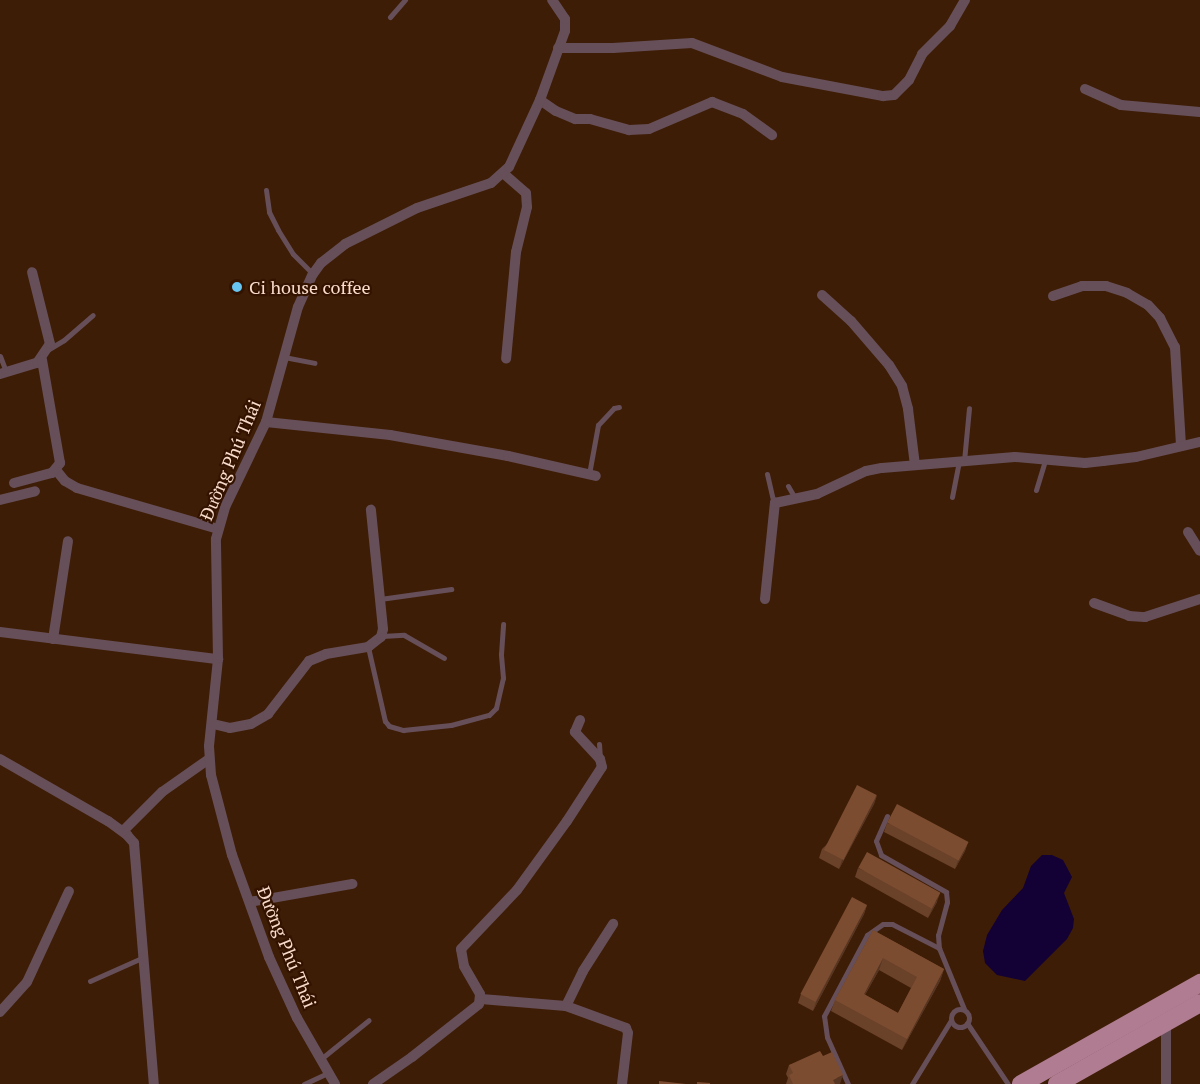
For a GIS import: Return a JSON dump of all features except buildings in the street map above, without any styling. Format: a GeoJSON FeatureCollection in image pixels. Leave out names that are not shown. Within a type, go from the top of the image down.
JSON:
{"type":"FeatureCollection","features":[{"type":"Feature","properties":{"kind":"highway"},"geometry":{"type":"LineString","coordinates":[[1022,1084],[1200,983]]}},
{"type":"Feature","properties":{"kind":"highway"},"geometry":{"type":"LineString","coordinates":[[1057,1084],[1200,1003]]}},
{"type":"Feature","properties":{"kind":"street","name":"Đường Phú Thái"},"geometry":{"type":"LineString","coordinates":[[335,1084],[297,1018],[269,957],[232,855],[209,759],[218,659],[215,559],[218,530],[226,505],[266,422],[297,307],[313,274],[330,255],[363,235],[417,208],[491,183],[509,167],[540,100],[565,32],[565,19],[552,0]]}},
{"type":"Feature","properties":{"kind":"street"},"geometry":{"type":"LineString","coordinates":[[558,48],[613,48],[692,43],[782,77],[883,96],[894,95],[909,80],[922,54],[950,26],[964,0]]}},
{"type":"Feature","properties":{"kind":"street"},"geometry":{"type":"LineString","coordinates":[[1085,88],[1120,105],[1200,112]]}},
{"type":"Feature","properties":{"kind":"street"},"geometry":{"type":"LineString","coordinates":[[540,100],[556,111],[575,119],[590,119],[630,130],[649,129],[712,102],[743,114],[772,135]]}},
{"type":"Feature","properties":{"kind":"street"},"geometry":{"type":"LineString","coordinates":[[503,173],[526,193],[527,207],[516,252],[506,359]]}},
{"type":"Feature","properties":{"kind":"street"},"geometry":{"type":"LineString","coordinates":[[32,272],[50,341],[42,360],[61,457],[56,470]]}},
{"type":"Feature","properties":{"kind":"street"},"geometry":{"type":"LineString","coordinates":[[1053,296],[1082,286],[1106,286],[1127,293],[1148,305],[1160,318],[1175,347],[1180,446]]}},
{"type":"Feature","properties":{"kind":"street"},"geometry":{"type":"LineString","coordinates":[[822,295],[851,321],[890,365],[902,386],[909,409],[915,465]]}},
{"type":"Feature","properties":{"kind":"street"},"geometry":{"type":"LineString","coordinates":[[3,373],[42,360]]}},
{"type":"Feature","properties":{"kind":"street"},"geometry":{"type":"LineString","coordinates":[[266,422],[390,435],[508,456],[592,475]]}},
{"type":"Feature","properties":{"kind":"street"},"geometry":{"type":"LineString","coordinates":[[765,599],[774,504],[828,490],[866,471],[1015,457],[1085,463],[1200,442]]}},
{"type":"Feature","properties":{"kind":"street"},"geometry":{"type":"LineString","coordinates":[[14,483],[56,470]]}},
{"type":"Feature","properties":{"kind":"street"},"geometry":{"type":"LineString","coordinates":[[56,470],[64,481],[77,488],[218,530]]}},
{"type":"Feature","properties":{"kind":"street"},"geometry":{"type":"LineString","coordinates":[[0,500],[35,491]]}},
{"type":"Feature","properties":{"kind":"street"},"geometry":{"type":"LineString","coordinates":[[213,724],[230,728],[251,724],[268,714],[309,661],[326,654],[368,647],[381,637],[383,628],[371,510]]}},
{"type":"Feature","properties":{"kind":"street"},"geometry":{"type":"LineString","coordinates":[[1188,532],[1200,551]]}},
{"type":"Feature","properties":{"kind":"street"},"geometry":{"type":"LineString","coordinates":[[53,639],[68,541]]}},
{"type":"Feature","properties":{"kind":"street"},"geometry":{"type":"LineString","coordinates":[[1094,603],[1129,616],[1146,617],[1200,599]]}},
{"type":"Feature","properties":{"kind":"street"},"geometry":{"type":"LineString","coordinates":[[0,632],[218,659]]}},
{"type":"Feature","properties":{"kind":"street"},"geometry":{"type":"LineString","coordinates":[[481,999],[464,966],[461,949],[524,882],[602,767],[600,759],[577,735],[575,729],[580,720]]}},
{"type":"Feature","properties":{"kind":"street"},"geometry":{"type":"LineString","coordinates":[[0,759],[123,831],[134,843],[154,1084]]}},
{"type":"Feature","properties":{"kind":"street"},"geometry":{"type":"LineString","coordinates":[[123,831],[162,792],[209,759]]}},
{"type":"Feature","properties":{"kind":"street"},"geometry":{"type":"LineString","coordinates":[[250,902],[352,884]]}},
{"type":"Feature","properties":{"kind":"street"},"geometry":{"type":"LineString","coordinates":[[0,1012],[27,982],[69,891]]}},
{"type":"Feature","properties":{"kind":"street"},"geometry":{"type":"LineString","coordinates":[[566,1006],[580,977],[613,924]]}},
{"type":"Feature","properties":{"kind":"street"},"geometry":{"type":"LineString","coordinates":[[481,999],[566,1006],[626,1028],[628,1033],[622,1084]]}},
{"type":"Feature","properties":{"kind":"street"},"geometry":{"type":"LineString","coordinates":[[373,1084],[467,1015],[481,999]]}},
{"type":"Feature","properties":{"kind":"street"},"geometry":{"type":"LineString","coordinates":[[1166,1022],[1166,1084]]}},
{"type":"Feature","properties":{"kind":"lane"},"geometry":{"type":"LineString","coordinates":[[390,17],[405,0]]}},
{"type":"Feature","properties":{"kind":"lane"},"geometry":{"type":"LineString","coordinates":[[266,190],[269,212],[278,230],[293,254],[313,274]]}},
{"type":"Feature","properties":{"kind":"lane"},"geometry":{"type":"LineString","coordinates":[[48,349],[64,340],[93,315]]}},
{"type":"Feature","properties":{"kind":"lane"},"geometry":{"type":"LineString","coordinates":[[0,357],[3,373]]}},
{"type":"Feature","properties":{"kind":"lane"},"geometry":{"type":"LineString","coordinates":[[284,357],[314,363]]}},
{"type":"Feature","properties":{"kind":"lane"},"geometry":{"type":"LineString","coordinates":[[592,475],[598,425],[614,408],[619,407]]}},
{"type":"Feature","properties":{"kind":"lane"},"geometry":{"type":"LineString","coordinates":[[952,497],[961,461],[969,408]]}},
{"type":"Feature","properties":{"kind":"lane"},"geometry":{"type":"LineString","coordinates":[[1036,490],[1045,459]]}},
{"type":"Feature","properties":{"kind":"lane"},"geometry":{"type":"LineString","coordinates":[[767,474],[774,504]]}},
{"type":"Feature","properties":{"kind":"lane"},"geometry":{"type":"LineString","coordinates":[[788,486],[796,499]]}},
{"type":"Feature","properties":{"kind":"lane"},"geometry":{"type":"LineString","coordinates":[[380,599],[451,589]]}},
{"type":"Feature","properties":{"kind":"lane"},"geometry":{"type":"LineString","coordinates":[[368,647],[385,721],[389,726],[403,730],[451,725],[489,715],[496,708],[503,678],[502,624]]}},
{"type":"Feature","properties":{"kind":"lane"},"geometry":{"type":"LineString","coordinates":[[381,637],[404,635],[444,658]]}},
{"type":"Feature","properties":{"kind":"lane"},"geometry":{"type":"LineString","coordinates":[[599,744],[600,759]]}},
{"type":"Feature","properties":{"kind":"lane"},"geometry":{"type":"LineString","coordinates":[[887,816],[876,842],[881,855],[943,888],[946,892],[947,902],[938,935],[939,948],[963,1009],[969,1015],[967,1023],[1008,1084]]}},
{"type":"Feature","properties":{"kind":"lane"},"geometry":{"type":"LineString","coordinates":[[848,1084],[827,1037],[824,1016],[867,935],[883,924],[892,924],[939,948]]}},
{"type":"Feature","properties":{"kind":"lane"},"geometry":{"type":"LineString","coordinates":[[90,981],[144,957]]}},
{"type":"Feature","properties":{"kind":"lane"},"geometry":{"type":"LineString","coordinates":[[912,1084],[951,1020],[952,1012],[963,1009]]}},
{"type":"Feature","properties":{"kind":"lane"},"geometry":{"type":"LineString","coordinates":[[322,1058],[369,1020]]}},
{"type":"Feature","properties":{"kind":"lane"},"geometry":{"type":"LineString","coordinates":[[951,1020],[956,1026],[967,1023]]}},
{"type":"Feature","properties":{"kind":"lane"},"geometry":{"type":"LineString","coordinates":[[304,1084],[330,1072]]}},
{"type":"Feature","properties":{"kind":"shaded area"},"geometry":{"type":"Polygon","coordinates":[[[1042,855],[1052,855],[1063,860],[1072,877],[1064,893],[1074,919],[1073,928],[1067,939],[1025,981],[997,975],[985,963],[983,951],[987,935],[1002,910],[1023,888],[1031,866],[1042,855]]]}},
{"type":"Feature","properties":{"kind":"place","name":"Ci house coffee"},"geometry":{"type":"Point","coordinates":[237,287]}}]}
